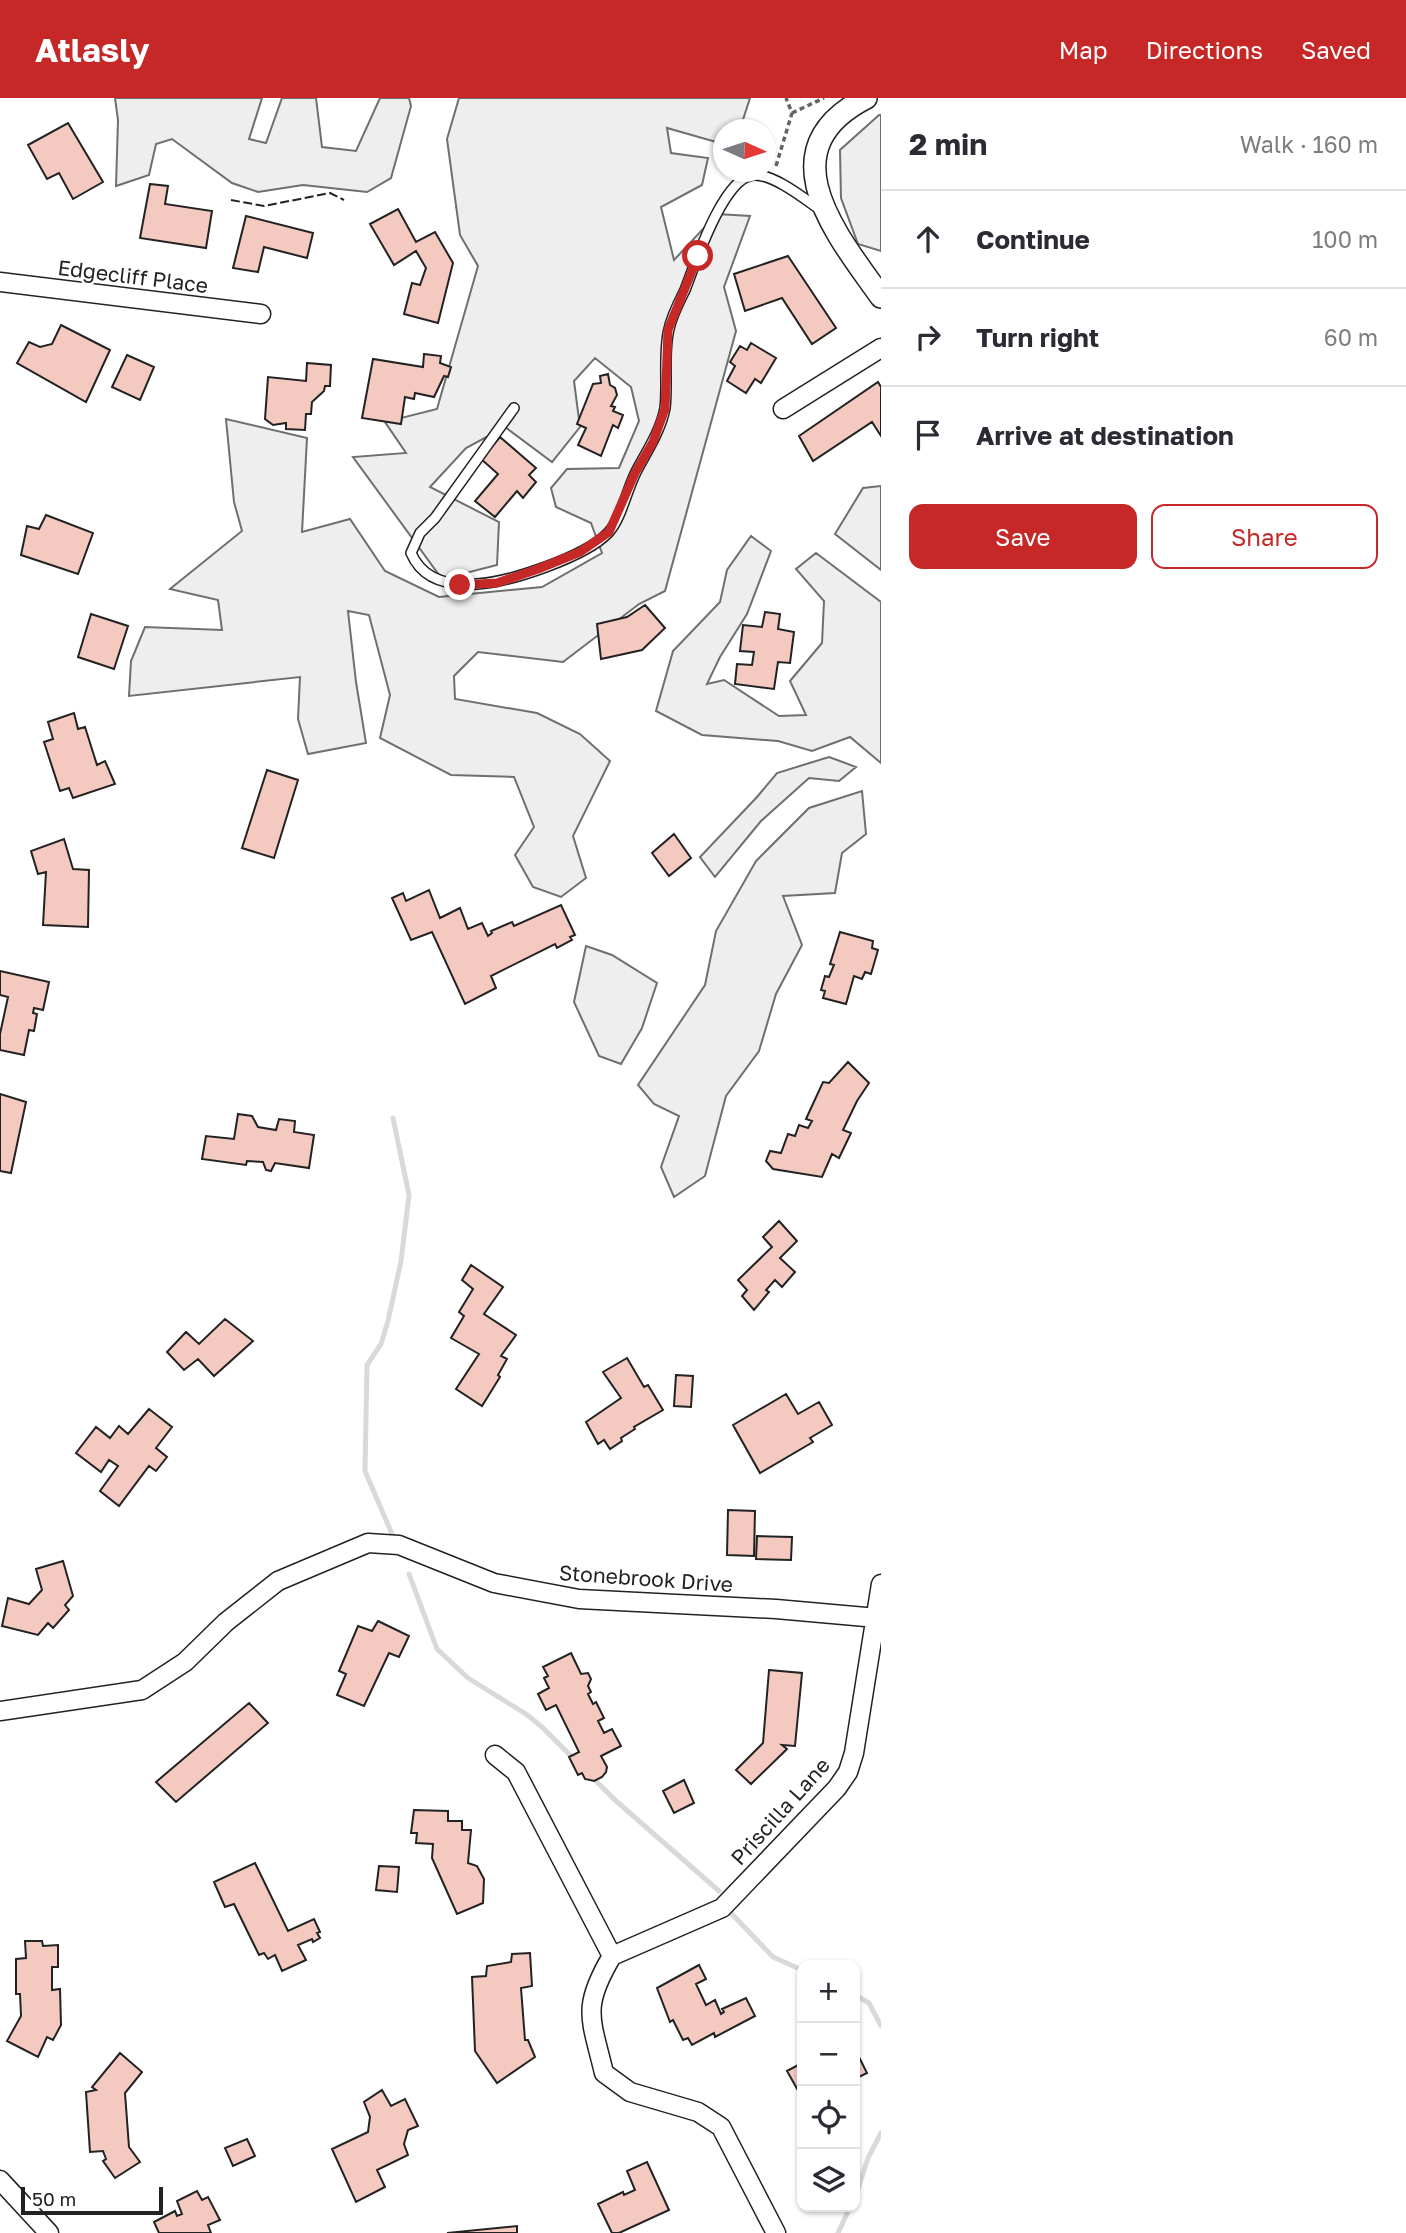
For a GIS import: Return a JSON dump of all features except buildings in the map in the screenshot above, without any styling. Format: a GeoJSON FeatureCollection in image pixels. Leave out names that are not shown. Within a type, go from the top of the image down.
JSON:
{"type":"FeatureCollection","features":[{"type":"Feature","properties":{"kind":"street"},"geometry":{"type":"LineString","coordinates":[[866,98],[851,106],[827,130],[818,146],[815,181],[833,229],[881,298]]}},
{"type":"Feature","properties":{"kind":"street","name":"Edgecliff Place"},"geometry":{"type":"LineString","coordinates":[[0,282],[261,314]]}},
{"type":"Feature","properties":{"kind":"street"},"geometry":{"type":"LineString","coordinates":[[783,409],[881,348]]}},
{"type":"Feature","properties":{"kind":"street","name":"Stonebrook Drive"},"geometry":{"type":"LineString","coordinates":[[0,1711],[142,1690],[185,1662],[226,1622],[278,1581],[368,1543],[399,1545],[495,1583],[579,1599],[776,1609],[879,1618]]}},
{"type":"Feature","properties":{"kind":"street","name":"Priscilla Lane"},"geometry":{"type":"LineString","coordinates":[[612,1956],[722,1908],[837,1788],[848,1772],[855,1753],[879,1618],[881,1584]]}},
{"type":"Feature","properties":{"kind":"street"},"geometry":{"type":"LineString","coordinates":[[495,1755],[516,1772],[612,1956],[596,1982],[590,2015],[604,2073],[631,2092],[698,2112],[721,2127],[776,2233]]}},
{"type":"Feature","properties":{"kind":"street"},"geometry":{"type":"LineString","coordinates":[[0,2180],[48,2233]]}},
{"type":"Feature","properties":{"kind":"lane"},"geometry":{"type":"LineString","coordinates":[[514,408],[416,543],[411,554],[415,562],[433,580],[460,585],[497,583],[580,552],[609,532],[635,473],[653,442],[665,409],[668,330],[713,221],[739,182]]}},
{"type":"Feature","properties":{"kind":"lane"},"geometry":{"type":"LineString","coordinates":[[776,182],[826,213]]}},
{"type":"Feature","properties":{"kind":"path"},"geometry":{"type":"LineString","coordinates":[[776,166],[792,113],[786,98]]}},
{"type":"Feature","properties":{"kind":"path"},"geometry":{"type":"LineString","coordinates":[[792,113],[824,98]]}},
{"type":"Feature","properties":{"kind":"shaded area"},"geometry":{"type":"Polygon","coordinates":[[[115,98],[262,98],[249,139],[266,143],[282,98],[316,98],[322,147],[356,151],[380,98],[409,98],[411,106],[391,178],[367,192],[303,185],[258,192],[232,183],[172,139],[156,144],[149,175],[116,186],[118,120],[115,98]]]}},
{"type":"Feature","properties":{"kind":"shaded area"},"geometry":{"type":"Polygon","coordinates":[[[459,98],[750,98],[743,119],[713,119],[713,141],[667,128],[671,153],[708,158],[702,185],[661,207],[674,260],[717,214],[750,216],[724,287],[736,331],[665,591],[639,604],[563,662],[478,652],[454,676],[455,699],[537,713],[580,734],[610,761],[573,836],[586,878],[561,897],[533,887],[515,855],[534,827],[514,777],[451,775],[380,738],[390,695],[369,615],[348,611],[366,743],[308,754],[298,719],[300,677],[129,696],[131,661],[145,627],[222,630],[218,600],[170,589],[242,531],[234,502],[226,419],[307,438],[302,532],[350,519],[385,571],[439,597],[542,587],[602,553],[591,523],[556,507],[551,488],[567,469],[619,468],[639,421],[631,387],[595,358],[574,381],[580,427],[552,462],[505,427],[466,448],[430,487],[499,522],[497,565],[442,579],[353,457],[406,453],[385,422],[437,409],[478,266],[460,235],[447,139],[459,98]]]}},
{"type":"Feature","properties":{"kind":"shaded area"},"geometry":{"type":"Polygon","coordinates":[[[879,115],[881,251],[858,244],[841,198],[840,150],[879,115]]]}},
{"type":"Feature","properties":{"kind":"shaded area"},"geometry":{"type":"Polygon","coordinates":[[[881,486],[881,570],[835,534],[863,488],[881,486]]]}},
{"type":"Feature","properties":{"kind":"shaded area"},"geometry":{"type":"Polygon","coordinates":[[[751,536],[771,551],[747,614],[720,657],[707,684],[724,680],[779,716],[806,715],[790,681],[822,643],[824,601],[796,569],[816,553],[881,602],[881,763],[850,737],[812,751],[778,741],[702,735],[656,711],[673,651],[720,602],[727,570],[751,536]]]}},
{"type":"Feature","properties":{"kind":"shaded area"},"geometry":{"type":"Polygon","coordinates":[[[829,757],[856,767],[839,781],[809,778],[761,821],[715,877],[700,857],[777,773],[829,757]]]}},
{"type":"Feature","properties":{"kind":"shaded area"},"geometry":{"type":"Polygon","coordinates":[[[862,791],[866,834],[842,853],[835,893],[783,896],[802,945],[776,994],[759,1051],[726,1096],[705,1176],[674,1197],[661,1167],[679,1116],[654,1104],[638,1085],[705,985],[716,931],[756,861],[809,808],[862,791]]]}},
{"type":"Feature","properties":{"kind":"shaded area"},"geometry":{"type":"Polygon","coordinates":[[[586,946],[612,955],[657,983],[642,1028],[621,1064],[599,1056],[574,1002],[586,946]]]}},
{"type":"Feature","properties":{"kind":"waterway"},"geometry":{"type":"LineString","coordinates":[[393,1118],[409,1195],[401,1261],[388,1321],[381,1344],[367,1365],[365,1471],[395,1541]]}},
{"type":"Feature","properties":{"kind":"waterway"},"geometry":{"type":"LineString","coordinates":[[409,1574],[437,1649],[468,1678],[526,1714],[576,1761]]}},
{"type":"Feature","properties":{"kind":"waterway"},"geometry":{"type":"LineString","coordinates":[[590,1775],[719,1891]]}},
{"type":"Feature","properties":{"kind":"waterway"},"geometry":{"type":"LineString","coordinates":[[731,1913],[773,1957],[797,1968]]}},
{"type":"Feature","properties":{"kind":"waterway"},"geometry":{"type":"LineString","coordinates":[[860,1998],[869,2003],[881,2026]]}},
{"type":"Feature","properties":{"kind":"waterway"},"geometry":{"type":"LineString","coordinates":[[860,2183],[868,2158],[881,2133]]}},
{"type":"Feature","properties":{"kind":"waterway"},"geometry":{"type":"LineString","coordinates":[[838,2233],[848,2212]]}},
{"type":"Feature","properties":{"kind":"fence"},"geometry":{"type":"LineString","coordinates":[[231,200],[264,206],[330,193],[344,200]]}},
{"type":"Feature","properties":{"kind":"route"},"geometry":{"type":"LineString","coordinates":[[460,585],[497,583],[538,569],[580,552],[609,532],[635,473],[653,442],[665,409],[668,330],[698,256]]}}]}
